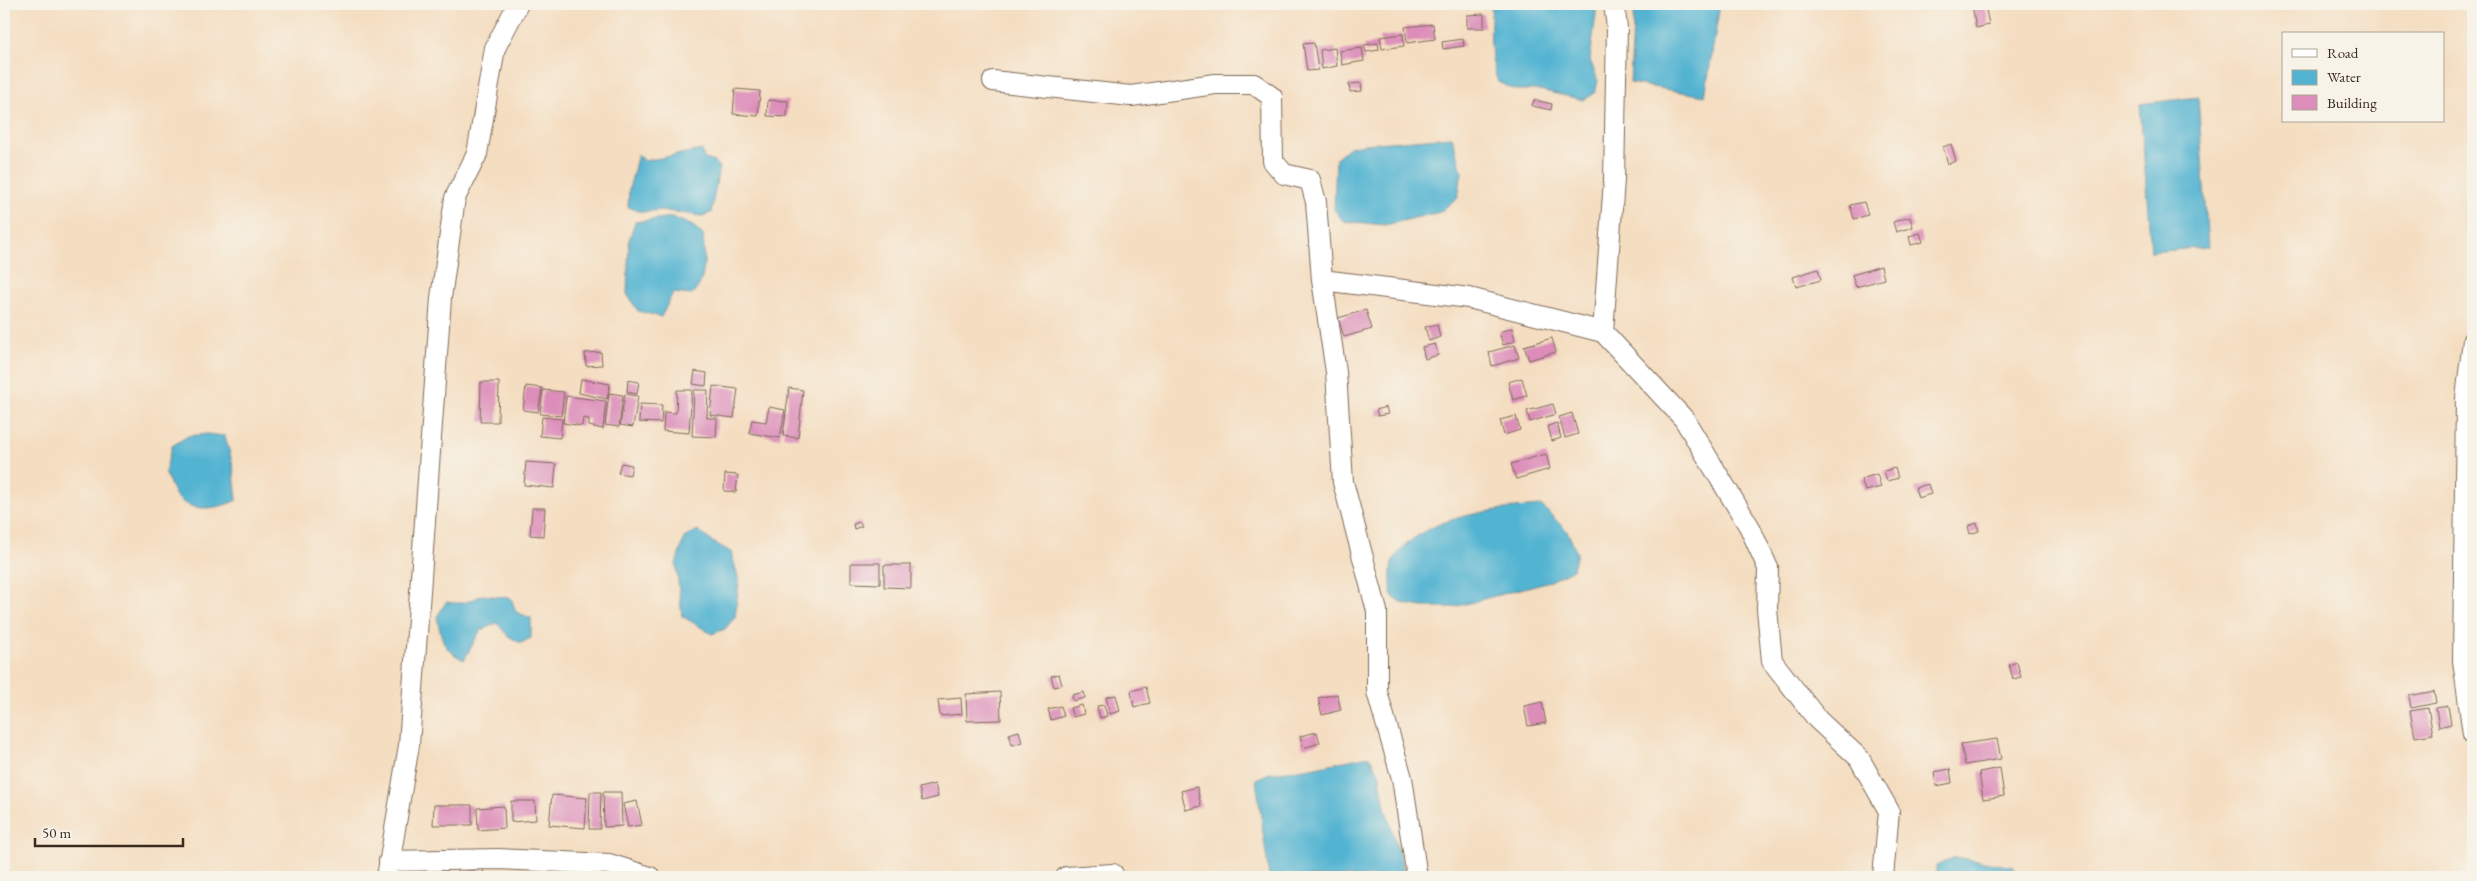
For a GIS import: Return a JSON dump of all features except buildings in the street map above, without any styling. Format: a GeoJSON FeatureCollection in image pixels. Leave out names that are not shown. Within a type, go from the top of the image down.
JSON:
{"type":"FeatureCollection","features":[{"type":"Feature","properties":{"kind":"street"},"geometry":{"type":"LineString","coordinates":[[518,4],[495,48],[477,154],[455,198],[441,298],[409,745],[388,869],[498,859],[609,864],[650,877]]}},
{"type":"Feature","properties":{"kind":"street"},"geometry":{"type":"LineString","coordinates":[[1603,332],[1614,180],[1616,28],[1614,4]]}},
{"type":"Feature","properties":{"kind":"street"},"geometry":{"type":"LineString","coordinates":[[993,81],[1131,96],[1215,84],[1254,84],[1272,97],[1273,161],[1284,174],[1310,180],[1316,202],[1322,280],[1336,372],[1342,482],[1377,610],[1377,692],[1402,778],[1417,877]]}},
{"type":"Feature","properties":{"kind":"street"},"geometry":{"type":"LineString","coordinates":[[1322,280],[1469,298],[1603,332],[1684,419],[1749,526],[1768,568],[1768,609],[1772,661],[1818,720],[1859,758],[1890,811],[1883,877]]}},
{"type":"Feature","properties":{"kind":"street"},"geometry":{"type":"LineString","coordinates":[[2473,340],[2466,398],[2463,661],[2473,734]]}},
{"type":"Feature","properties":{"kind":"street"},"geometry":{"type":"LineString","coordinates":[[1066,877],[1113,874]]}},
{"type":"Feature","properties":{"kind":"water"},"geometry":{"type":"Polygon","coordinates":[[[1492,4],[1595,4],[1596,14],[1590,60],[1598,81],[1595,93],[1584,100],[1539,90],[1515,90],[1498,82],[1492,54],[1492,4]]]}},
{"type":"Feature","properties":{"kind":"water"},"geometry":{"type":"Polygon","coordinates":[[[1634,4],[1720,4],[1705,96],[1630,83],[1634,4]]]}},
{"type":"Feature","properties":{"kind":"water"},"geometry":{"type":"Polygon","coordinates":[[[2198,97],[2208,247],[2151,252],[2140,104],[2198,97]]]}},
{"type":"Feature","properties":{"kind":"water"},"geometry":{"type":"Polygon","coordinates":[[[1452,137],[1462,172],[1458,197],[1440,212],[1385,225],[1343,221],[1334,209],[1336,158],[1349,147],[1364,144],[1452,137]]]}},
{"type":"Feature","properties":{"kind":"water"},"geometry":{"type":"Polygon","coordinates":[[[702,150],[704,159],[713,161],[719,167],[711,213],[702,216],[661,210],[642,212],[628,207],[629,189],[638,154],[645,161],[702,150]]]}},
{"type":"Feature","properties":{"kind":"water"},"geometry":{"type":"Polygon","coordinates":[[[672,217],[693,226],[703,235],[704,268],[703,276],[696,290],[691,295],[673,293],[661,317],[638,311],[627,294],[629,240],[635,222],[672,217]]]}},
{"type":"Feature","properties":{"kind":"water"},"geometry":{"type":"Polygon","coordinates":[[[207,434],[225,436],[233,465],[237,500],[216,507],[193,507],[178,498],[165,472],[172,446],[188,436],[207,434]]]}},
{"type":"Feature","properties":{"kind":"water"},"geometry":{"type":"Polygon","coordinates":[[[1542,506],[1567,531],[1577,553],[1573,569],[1550,581],[1454,607],[1422,607],[1401,603],[1391,595],[1393,561],[1405,546],[1421,533],[1460,517],[1503,509],[1542,506]]]}},
{"type":"Feature","properties":{"kind":"water"},"geometry":{"type":"Polygon","coordinates":[[[698,530],[711,541],[731,552],[739,581],[735,617],[725,629],[712,634],[682,616],[676,564],[684,538],[698,530]]]}},
{"type":"Feature","properties":{"kind":"water"},"geometry":{"type":"Polygon","coordinates":[[[482,595],[511,598],[516,612],[531,618],[531,638],[521,643],[508,636],[497,623],[480,631],[464,660],[447,648],[440,632],[437,617],[446,602],[465,602],[482,595]]]}},
{"type":"Feature","properties":{"kind":"water"},"geometry":{"type":"Polygon","coordinates":[[[1369,756],[1379,773],[1385,807],[1404,870],[1398,877],[1269,877],[1256,779],[1270,773],[1306,769],[1369,756]]]}},
{"type":"Feature","properties":{"kind":"water"},"geometry":{"type":"Polygon","coordinates":[[[1955,857],[2014,867],[2017,877],[1936,877],[1936,866],[1955,857]]]}}]}
